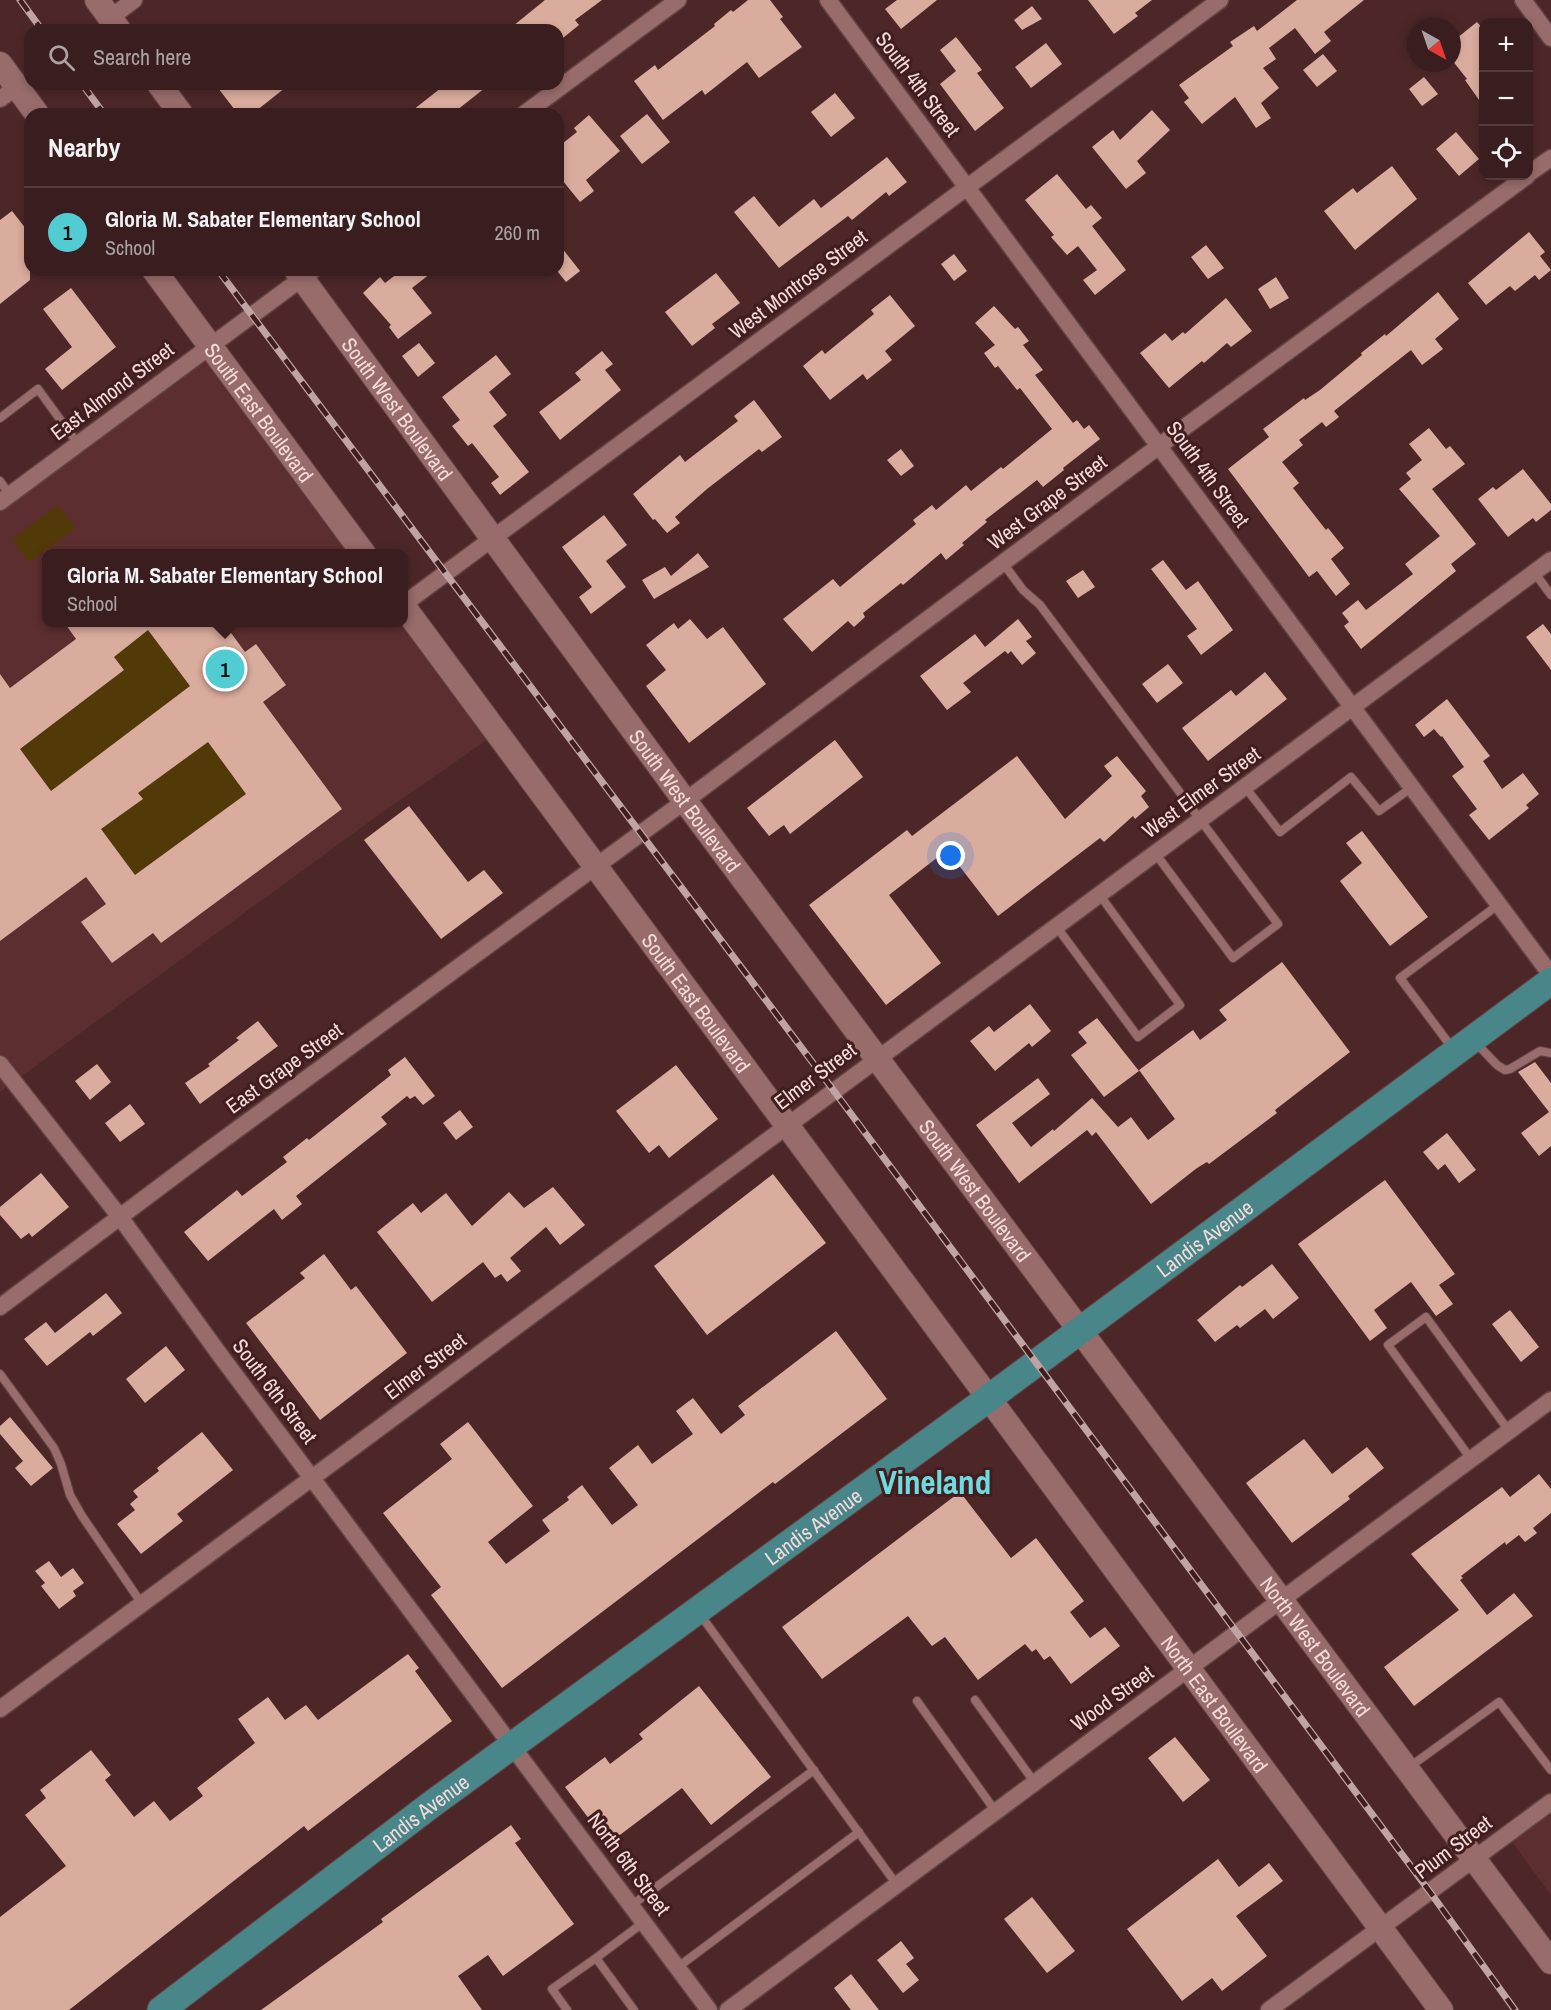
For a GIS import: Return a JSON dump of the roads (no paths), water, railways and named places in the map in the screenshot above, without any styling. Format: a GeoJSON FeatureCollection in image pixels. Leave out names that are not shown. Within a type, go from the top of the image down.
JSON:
{"type":"FeatureCollection","features":[{"type":"Feature","properties":{"kind":"main road"},"geometry":{"type":"LineString","coordinates":[[0,64],[8,93],[29,108]]}},
{"type":"Feature","properties":{"kind":"main road"},"geometry":{"type":"LineString","coordinates":[[163,90],[177,108]]}},
{"type":"Feature","properties":{"kind":"main road","name":"South East Boulevard"},"geometry":{"type":"LineString","coordinates":[[158,276],[360,549]]}},
{"type":"Feature","properties":{"kind":"main road","name":"South West Boulevard"},"geometry":{"type":"LineString","coordinates":[[306,276],[493,539],[685,801],[1079,1330]]}},
{"type":"Feature","properties":{"kind":"main road","name":"South East Boulevard"},"geometry":{"type":"LineString","coordinates":[[408,610],[989,1398]]}},
{"type":"Feature","properties":{"kind":"main road","name":"Landis Avenue"},"geometry":{"type":"LineString","coordinates":[[161,2010],[432,1804],[989,1398],[1551,981]]}},
{"type":"Feature","properties":{"kind":"main road","name":"North West Boulevard"},"geometry":{"type":"LineString","coordinates":[[1079,1330],[1551,1962]]}},
{"type":"Feature","properties":{"kind":"main road","name":"North East Boulevard"},"geometry":{"type":"LineString","coordinates":[[989,1398],[1441,2010]]}},
{"type":"Feature","properties":{"kind":"street"},"geometry":{"type":"LineString","coordinates":[[109,16],[134,0]]}},
{"type":"Feature","properties":{"kind":"street"},"geometry":{"type":"LineString","coordinates":[[564,84],[678,0]]}},
{"type":"Feature","properties":{"kind":"street","name":"South 4th Street"},"geometry":{"type":"LineString","coordinates":[[828,0],[1551,975]]}},
{"type":"Feature","properties":{"kind":"street","name":"West Montrose Street"},"geometry":{"type":"LineString","coordinates":[[408,602],[1220,0]]}},
{"type":"Feature","properties":{"kind":"street"},"geometry":{"type":"LineString","coordinates":[[1522,0],[1551,38]]}},
{"type":"Feature","properties":{"kind":"street"},"geometry":{"type":"LineString","coordinates":[[532,108],[556,90]]}},
{"type":"Feature","properties":{"kind":"street","name":"West Grape Street"},"geometry":{"type":"LineString","coordinates":[[1533,171],[1551,158]]}},
{"type":"Feature","properties":{"kind":"street","name":"West Grape Street"},"geometry":{"type":"LineString","coordinates":[[596,866],[1159,446],[1521,180]]}},
{"type":"Feature","properties":{"kind":"street","name":"East Almond Street"},"geometry":{"type":"LineString","coordinates":[[5,498],[251,316],[300,276]]}},
{"type":"Feature","properties":{"kind":"street","name":"West Elmer Street"},"geometry":{"type":"LineString","coordinates":[[877,1059],[1551,560]]}},
{"type":"Feature","properties":{"kind":"street","name":"East Grape Street"},"geometry":{"type":"LineString","coordinates":[[0,1307],[596,866]]}},
{"type":"Feature","properties":{"kind":"street","name":"Elmer Street"},"geometry":{"type":"LineString","coordinates":[[0,1709],[877,1059]]}},
{"type":"Feature","properties":{"kind":"street","name":"South 6th Street"},"geometry":{"type":"LineString","coordinates":[[0,1064],[120,1217],[513,1745]]}},
{"type":"Feature","properties":{"kind":"street","name":"Wood Street"},"geometry":{"type":"LineString","coordinates":[[728,2010],[1551,1400]]}},
{"type":"Feature","properties":{"kind":"street","name":"North 6th Street"},"geometry":{"type":"LineString","coordinates":[[513,1745],[709,2010]]}},
{"type":"Feature","properties":{"kind":"street","name":"Plum Street"},"geometry":{"type":"LineString","coordinates":[[1269,2010],[1551,1802]]}},
{"type":"Feature","properties":{"kind":"lane"},"geometry":{"type":"LineString","coordinates":[[0,418],[38,389],[78,444]]}},
{"type":"Feature","properties":{"kind":"lane"},"geometry":{"type":"LineString","coordinates":[[0,481],[5,498]]}},
{"type":"Feature","properties":{"kind":"lane"},"geometry":{"type":"LineString","coordinates":[[1003,563],[1023,590],[1040,605],[1278,924],[1233,958],[1155,853]]}},
{"type":"Feature","properties":{"kind":"lane"},"geometry":{"type":"LineString","coordinates":[[1534,573],[1551,595]]}},
{"type":"Feature","properties":{"kind":"lane"},"geometry":{"type":"LineString","coordinates":[[1245,788],[1280,832],[1351,777],[1379,811],[1411,788]]}},
{"type":"Feature","properties":{"kind":"lane"},"geometry":{"type":"LineString","coordinates":[[1056,926],[1138,1037],[1167,1016],[1180,1005],[1099,894]]}},
{"type":"Feature","properties":{"kind":"lane"},"geometry":{"type":"LineString","coordinates":[[1498,905],[1400,978],[1463,1046],[1505,1070],[1540,1051],[1551,1053]]}},
{"type":"Feature","properties":{"kind":"lane"},"geometry":{"type":"LineString","coordinates":[[1471,1459],[1388,1345],[1426,1317],[1509,1431]]}},
{"type":"Feature","properties":{"kind":"lane"},"geometry":{"type":"LineString","coordinates":[[0,1374],[54,1448],[70,1495],[142,1604]]}},
{"type":"Feature","properties":{"kind":"lane"},"geometry":{"type":"LineString","coordinates":[[697,1611],[897,1885]]}},
{"type":"Feature","properties":{"kind":"lane"},"geometry":{"type":"LineString","coordinates":[[975,1700],[1035,1784]]}},
{"type":"Feature","properties":{"kind":"lane"},"geometry":{"type":"LineString","coordinates":[[916,1701],[996,1812]]}},
{"type":"Feature","properties":{"kind":"lane"},"geometry":{"type":"LineString","coordinates":[[1407,1769],[1499,1702],[1551,1770]]}},
{"type":"Feature","properties":{"kind":"lane"},"geometry":{"type":"LineString","coordinates":[[632,1905],[814,1770]]}},
{"type":"Feature","properties":{"kind":"lane"},"geometry":{"type":"LineString","coordinates":[[678,1967],[859,1832]]}},
{"type":"Feature","properties":{"kind":"lane"},"geometry":{"type":"LineString","coordinates":[[567,2010],[552,1989],[644,1922]]}},
{"type":"Feature","properties":{"kind":"lane"},"geometry":{"type":"LineString","coordinates":[[596,1958],[634,2010]]}},
{"type":"Feature","properties":{"kind":"railway"},"geometry":{"type":"LineString","coordinates":[[20,0],[38,24]]}},
{"type":"Feature","properties":{"kind":"railway"},"geometry":{"type":"LineString","coordinates":[[86,90],[100,108]]}},
{"type":"Feature","properties":{"kind":"railway"},"geometry":{"type":"LineString","coordinates":[[223,276],[834,1091],[1430,1892],[1515,2010]]}},
{"type":"Feature","properties":{"kind":"place","name":"Gloria M. Sabater Elementary School"},"geometry":{"type":"Point","coordinates":[225,669]}},
{"type":"Feature","properties":{"kind":"district","name":"Vineland"},"geometry":{"type":"Point","coordinates":[935,1482]}}]}
